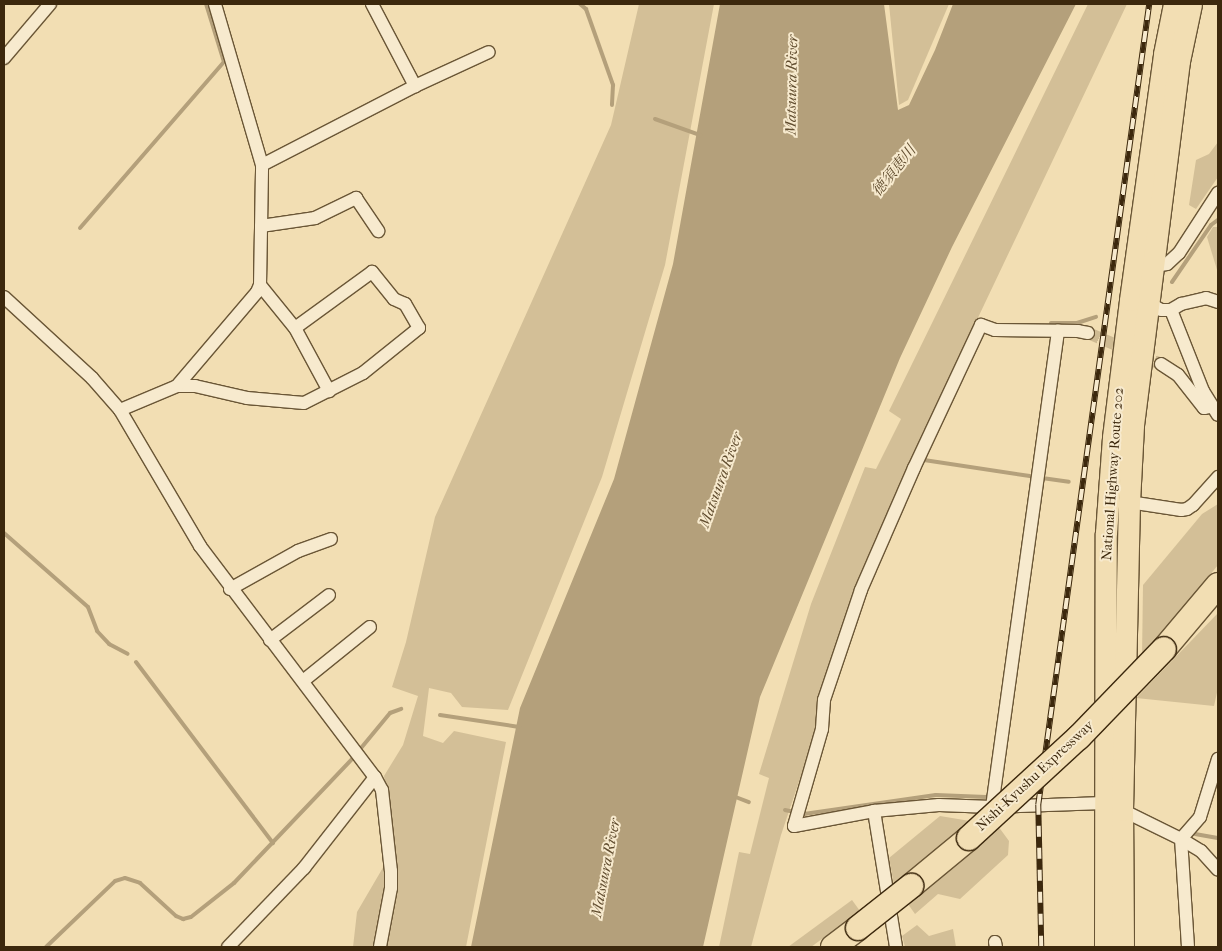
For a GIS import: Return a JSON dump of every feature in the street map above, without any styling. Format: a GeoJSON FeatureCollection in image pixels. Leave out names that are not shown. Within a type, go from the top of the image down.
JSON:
{"type":"FeatureCollection","features":[{"type":"Feature","properties":{"kind":"highway","name":"National Highway Route 202"},"geometry":{"type":"LineString","coordinates":[[1105,947],[1140,300],[1164,54],[1174,4]]}},
{"type":"Feature","properties":{"kind":"highway","name":"National Highway Route 202"},"geometry":{"type":"LineString","coordinates":[[1124,947],[1113,806],[1106,533],[1113,437],[1140,300],[1154,266],[1179,60],[1191,4]]}},
{"type":"Feature","properties":{"kind":"highway","name":"Nishi-Kyushu Expressway"},"geometry":{"type":"LineString","coordinates":[[834,947],[969,838],[1079,737],[1164,649],[1218,585]]}},
{"type":"Feature","properties":{"kind":"street"},"geometry":{"type":"LineString","coordinates":[[4,58],[50,4]]}},
{"type":"Feature","properties":{"kind":"street"},"geometry":{"type":"LineString","coordinates":[[177,386],[257,292],[260,285],[262,165],[215,4]]}},
{"type":"Feature","properties":{"kind":"street"},"geometry":{"type":"LineString","coordinates":[[372,4],[414,86]]}},
{"type":"Feature","properties":{"kind":"street"},"geometry":{"type":"LineString","coordinates":[[262,165],[414,86],[489,52]]}},
{"type":"Feature","properties":{"kind":"street"},"geometry":{"type":"LineString","coordinates":[[1154,266],[1167,264],[1179,254],[1218,193]]}},
{"type":"Feature","properties":{"kind":"street"},"geometry":{"type":"LineString","coordinates":[[261,226],[315,218],[356,198],[378,231]]}},
{"type":"Feature","properties":{"kind":"street"},"geometry":{"type":"LineString","coordinates":[[120,410],[177,386],[195,386],[247,398],[304,403],[364,373],[419,328],[405,304],[394,299],[372,272],[295,328]]}},
{"type":"Feature","properties":{"kind":"street"},"geometry":{"type":"LineString","coordinates":[[260,285],[295,328],[329,391]]}},
{"type":"Feature","properties":{"kind":"street"},"geometry":{"type":"LineString","coordinates":[[4,297],[92,378],[120,410],[200,546],[230,589],[376,777],[382,790],[391,871],[391,888],[380,947]]}},
{"type":"Feature","properties":{"kind":"street"},"geometry":{"type":"LineString","coordinates":[[1140,300],[1162,310],[1171,310],[1181,304],[1206,298],[1218,302]]}},
{"type":"Feature","properties":{"kind":"street"},"geometry":{"type":"LineString","coordinates":[[1171,310],[1203,392],[1215,411]]}},
{"type":"Feature","properties":{"kind":"street"},"geometry":{"type":"LineString","coordinates":[[1088,333],[995,330],[981,325],[914,468],[861,590],[824,700],[822,729],[796,813],[794,826],[874,812],[939,805],[992,807],[1113,806],[1181,839],[1201,851],[1218,870]]}},
{"type":"Feature","properties":{"kind":"street"},"geometry":{"type":"LineString","coordinates":[[992,807],[1058,331]]}},
{"type":"Feature","properties":{"kind":"street"},"geometry":{"type":"LineString","coordinates":[[1162,364],[1178,374],[1204,408],[1215,411]]}},
{"type":"Feature","properties":{"kind":"street"},"geometry":{"type":"LineString","coordinates":[[1129,502],[1181,510],[1187,509],[1193,505],[1218,477]]}},
{"type":"Feature","properties":{"kind":"street"},"geometry":{"type":"LineString","coordinates":[[230,589],[298,551],[330,539]]}},
{"type":"Feature","properties":{"kind":"street"},"geometry":{"type":"LineString","coordinates":[[270,640],[329,596]]}},
{"type":"Feature","properties":{"kind":"street"},"geometry":{"type":"LineString","coordinates":[[303,681],[370,628]]}},
{"type":"Feature","properties":{"kind":"street"},"geometry":{"type":"LineString","coordinates":[[1188,947],[1181,839],[1200,817],[1218,759]]}},
{"type":"Feature","properties":{"kind":"street"},"geometry":{"type":"LineString","coordinates":[[228,947],[304,868],[376,777]]}},
{"type":"Feature","properties":{"kind":"street"},"geometry":{"type":"LineString","coordinates":[[874,812],[896,947]]}},
{"type":"Feature","properties":{"kind":"shaded area"},"geometry":{"type":"Polygon","coordinates":[[[639,4],[714,4],[665,265],[602,477],[508,710],[462,707],[451,693],[429,688],[423,736],[443,743],[454,731],[506,742],[466,947],[353,947],[357,912],[395,847],[384,776],[403,745],[418,696],[392,687],[406,642],[435,517],[611,125],[639,4]]]}},
{"type":"Feature","properties":{"kind":"shaded area"},"geometry":{"type":"Polygon","coordinates":[[[889,4],[949,4],[908,100],[899,105],[889,4]]]}},
{"type":"Feature","properties":{"kind":"shaded area"},"geometry":{"type":"Polygon","coordinates":[[[1088,4],[1127,4],[908,465],[851,599],[816,704],[817,728],[781,835],[751,947],[719,947],[739,852],[750,854],[769,778],[759,774],[811,604],[865,467],[876,469],[901,419],[889,411],[1088,4]]]}},
{"type":"Feature","properties":{"kind":"shaded area"},"geometry":{"type":"Polygon","coordinates":[[[1218,142],[1218,177],[1196,209],[1189,205],[1196,160],[1209,154],[1218,142]]]}},
{"type":"Feature","properties":{"kind":"shaded area"},"geometry":{"type":"Polygon","coordinates":[[[1213,227],[1218,227],[1218,273],[1207,237],[1213,227]]]}},
{"type":"Feature","properties":{"kind":"shaded area"},"geometry":{"type":"Polygon","coordinates":[[[1218,504],[1218,565],[1142,658],[1143,585],[1202,514],[1218,504]]]}},
{"type":"Feature","properties":{"kind":"shaded area"},"geometry":{"type":"Polygon","coordinates":[[[1218,613],[1218,688],[1214,706],[1136,698],[1218,613]]]}},
{"type":"Feature","properties":{"kind":"shaded area"},"geometry":{"type":"Polygon","coordinates":[[[940,816],[970,821],[894,885],[889,858],[940,816]]]}},
{"type":"Feature","properties":{"kind":"shaded area"},"geometry":{"type":"Polygon","coordinates":[[[998,826],[1009,841],[1008,855],[960,899],[938,894],[915,914],[908,904],[998,826]]]}},
{"type":"Feature","properties":{"kind":"shaded area"},"geometry":{"type":"Polygon","coordinates":[[[852,900],[860,911],[811,947],[788,947],[852,900]]]}},
{"type":"Feature","properties":{"kind":"shaded area"},"geometry":{"type":"Polygon","coordinates":[[[917,925],[929,936],[953,929],[956,947],[905,947],[902,936],[917,925]]]}},
{"type":"Feature","properties":{"kind":"water"},"geometry":{"type":"Polygon","coordinates":[[[720,4],[884,4],[898,110],[909,105],[935,50],[953,4],[1076,4],[952,247],[900,358],[760,697],[703,947],[471,947],[520,708],[614,479],[673,264],[720,4]]]}},
{"type":"Feature","properties":{"kind":"waterway"},"geometry":{"type":"LineString","coordinates":[[80,228],[224,62],[206,4]]}},
{"type":"Feature","properties":{"kind":"waterway"},"geometry":{"type":"LineString","coordinates":[[580,4],[586,9],[613,85],[612,105]]}},
{"type":"Feature","properties":{"kind":"waterway"},"geometry":{"type":"LineString","coordinates":[[655,119],[700,135]]}},
{"type":"Feature","properties":{"kind":"waterway"},"geometry":{"type":"LineString","coordinates":[[1172,282],[1211,225],[1218,220]]}},
{"type":"Feature","properties":{"kind":"waterway"},"geometry":{"type":"LineString","coordinates":[[1051,323],[1077,323],[1096,317]]}},
{"type":"Feature","properties":{"kind":"waterway"},"geometry":{"type":"LineString","coordinates":[[925,457],[924,460],[1030,476]]}},
{"type":"Feature","properties":{"kind":"waterway"},"geometry":{"type":"LineString","coordinates":[[1042,478],[1069,482]]}},
{"type":"Feature","properties":{"kind":"waterway"},"geometry":{"type":"LineString","coordinates":[[4,533],[88,607],[97,631],[109,644],[128,654]]}},
{"type":"Feature","properties":{"kind":"waterway"},"geometry":{"type":"LineString","coordinates":[[136,662],[273,843]]}},
{"type":"Feature","properties":{"kind":"waterway"},"geometry":{"type":"LineString","coordinates":[[46,947],[115,881],[125,878],[140,883],[176,916],[183,919],[191,917],[234,883],[352,759],[390,713],[401,709]]}},
{"type":"Feature","properties":{"kind":"waterway"},"geometry":{"type":"LineString","coordinates":[[440,715],[519,727]]}},
{"type":"Feature","properties":{"kind":"waterway"},"geometry":{"type":"LineString","coordinates":[[785,810],[804,814],[936,795],[986,797]]}},
{"type":"Feature","properties":{"kind":"waterway"},"geometry":{"type":"LineString","coordinates":[[733,796],[749,802]]}},
{"type":"Feature","properties":{"kind":"waterway"},"geometry":{"type":"LineString","coordinates":[[1195,834],[1218,838]]}},
{"type":"Feature","properties":{"kind":"tunnel"},"geometry":{"type":"LineString","coordinates":[[1088,333],[1161,364]]}},
{"type":"Feature","properties":{"kind":"railway"},"geometry":{"type":"LineString","coordinates":[[1041,947],[1038,805],[1149,4]]}},
{"type":"Feature","properties":{"kind":"water label","name":"Matsuura River"},"geometry":{"type":"Point","coordinates":[792,85]}},
{"type":"Feature","properties":{"kind":"water label","name":"徳須恵川"},"geometry":{"type":"Point","coordinates":[894,171]}},
{"type":"Feature","properties":{"kind":"water label","name":"Matsuura River"},"geometry":{"type":"Point","coordinates":[721,480]}},
{"type":"Feature","properties":{"kind":"water label","name":"Matsuura River"},"geometry":{"type":"Point","coordinates":[606,868]}}]}
